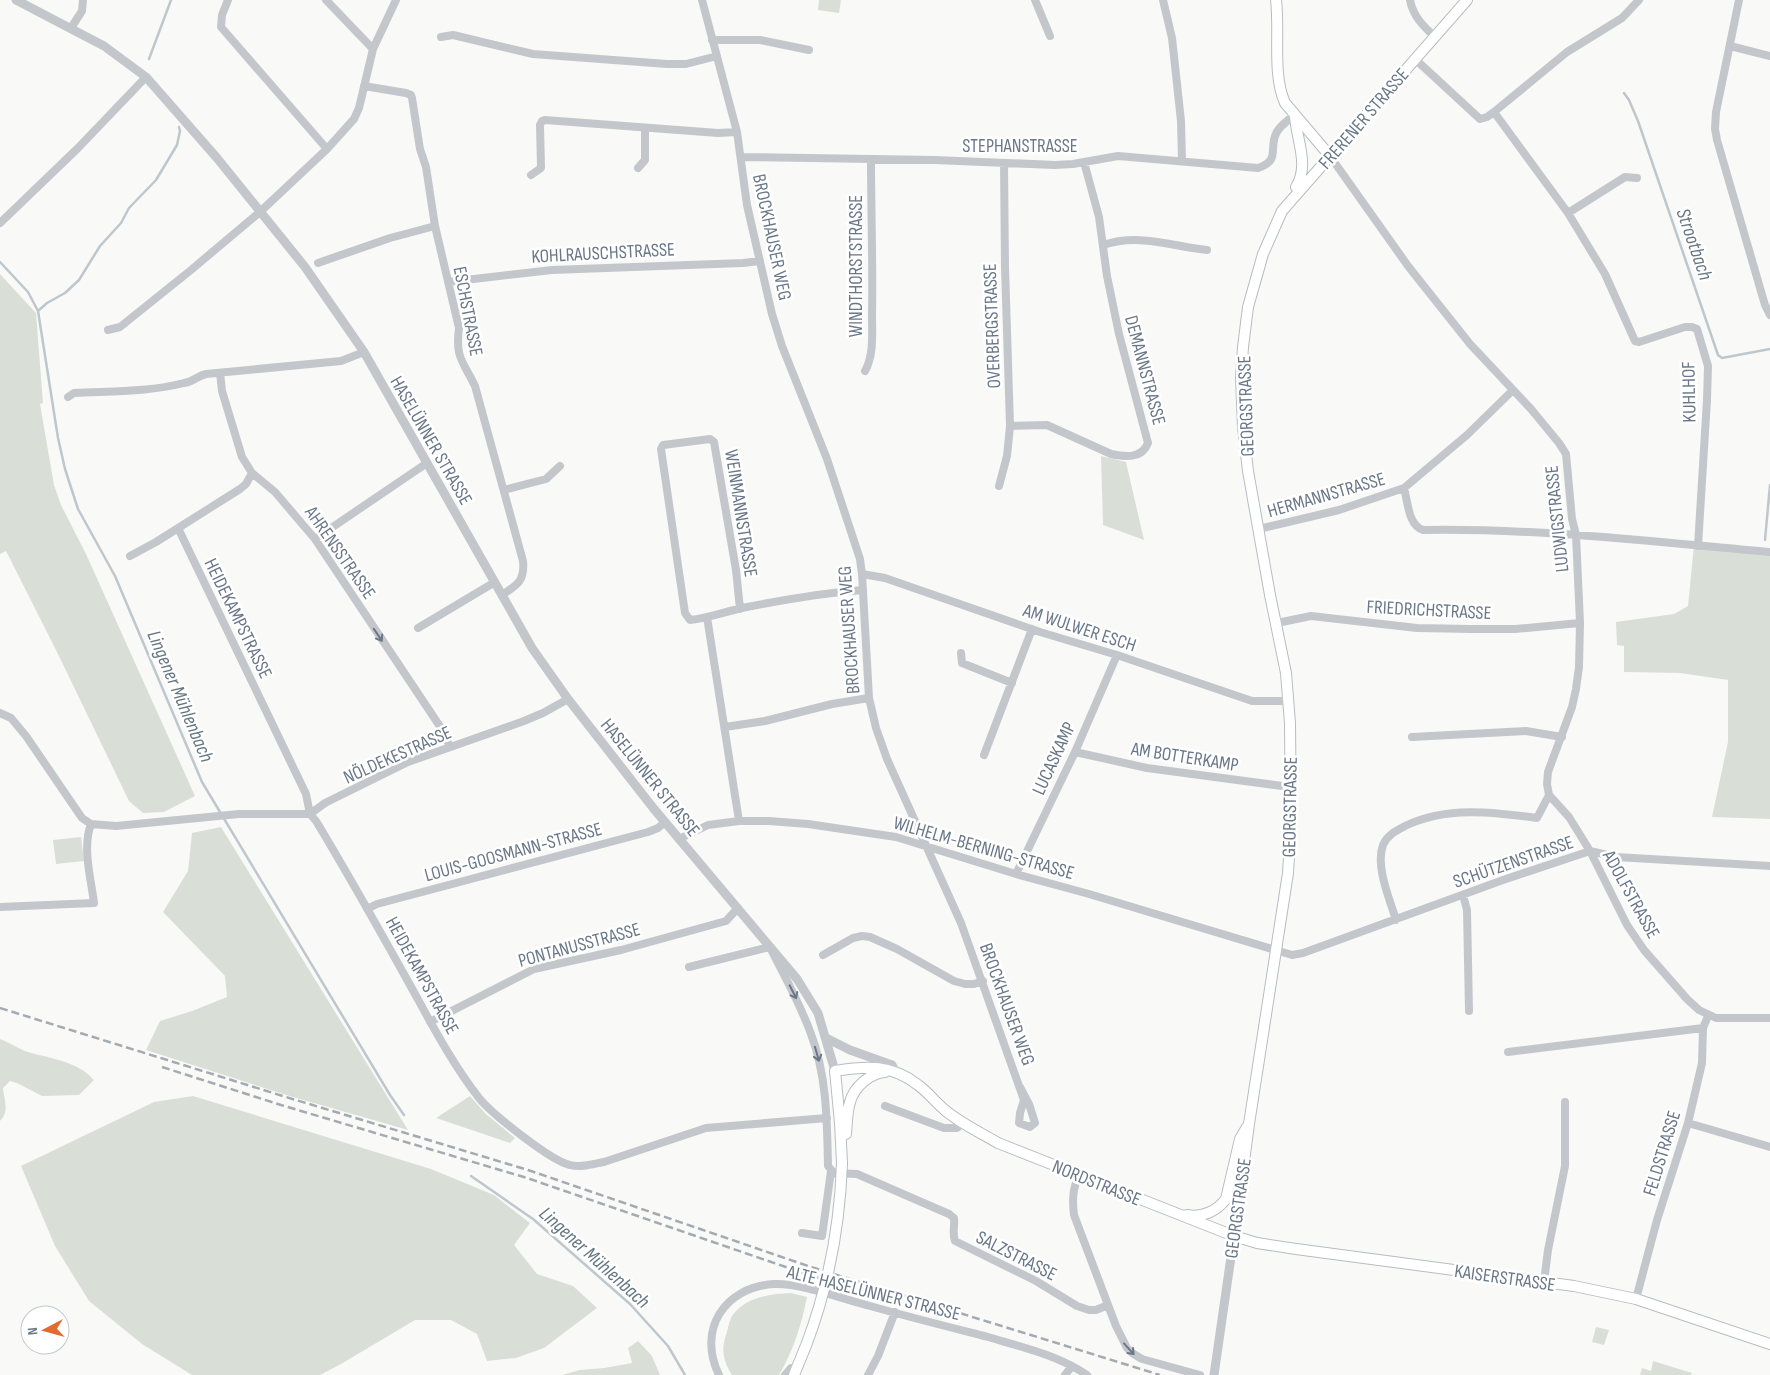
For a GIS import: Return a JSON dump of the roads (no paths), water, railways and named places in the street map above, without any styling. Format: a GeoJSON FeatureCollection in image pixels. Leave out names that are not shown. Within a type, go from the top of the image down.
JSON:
{"type":"FeatureCollection","features":[{"type":"Feature","properties":{"kind":"main road"},"geometry":{"type":"LineString","coordinates":[[1276,0],[1279,22],[1278,82],[1285,103],[1330,156]]}},
{"type":"Feature","properties":{"kind":"main road","name":"FRERENER STRASSE"},"geometry":{"type":"LineString","coordinates":[[1267,240],[1290,200],[1467,0]]}},
{"type":"Feature","properties":{"kind":"main road"},"geometry":{"type":"LineString","coordinates":[[1290,200],[1302,178],[1303,167],[1295,115]]}},
{"type":"Feature","properties":{"kind":"main road","name":"GEORGSTRASSE"},"geometry":{"type":"LineString","coordinates":[[1234,1236],[1249,1124],[1288,873],[1292,824],[1289,701],[1286,673],[1248,471],[1243,427],[1241,377],[1248,307],[1267,240]]}},
{"type":"Feature","properties":{"kind":"main road","name":"NORDSTRASSE"},"geometry":{"type":"LineString","coordinates":[[835,1071],[865,1067],[896,1071],[919,1085],[963,1123],[998,1143],[1234,1236]]}},
{"type":"Feature","properties":{"kind":"main road"},"geometry":{"type":"LineString","coordinates":[[795,1372],[807,1343],[832,1261],[840,1204],[844,1123],[835,1071]]}},
{"type":"Feature","properties":{"kind":"main road"},"geometry":{"type":"LineString","coordinates":[[844,1123],[850,1102],[860,1086],[869,1077],[878,1072],[896,1071]]}},
{"type":"Feature","properties":{"kind":"main road"},"geometry":{"type":"LineString","coordinates":[[1165,1210],[1191,1216],[1204,1214],[1221,1206],[1226,1199],[1240,1139],[1249,1124]]}},
{"type":"Feature","properties":{"kind":"main road","name":"KAISERSTRASSE"},"geometry":{"type":"LineString","coordinates":[[1234,1236],[1257,1243],[1296,1249],[1574,1286],[1636,1299],[1770,1344]]}},
{"type":"Feature","properties":{"kind":"street","name":"HASELÜNNER STRASSE"},"geometry":{"type":"LineString","coordinates":[[16,0],[104,46],[146,77],[188,124],[317,282],[364,352],[532,648],[568,699],[665,822],[782,960],[805,990],[818,1013],[835,1071]]}},
{"type":"Feature","properties":{"kind":"street"},"geometry":{"type":"LineString","coordinates":[[71,28],[82,11],[84,0]]}},
{"type":"Feature","properties":{"kind":"street"},"geometry":{"type":"LineString","coordinates":[[228,0],[222,15],[221,27],[327,149]]}},
{"type":"Feature","properties":{"kind":"street"},"geometry":{"type":"LineString","coordinates":[[326,0],[373,49]]}},
{"type":"Feature","properties":{"kind":"street"},"geometry":{"type":"LineString","coordinates":[[108,330],[120,327],[191,270],[260,211],[327,149],[354,120],[373,49],[396,0]]}},
{"type":"Feature","properties":{"kind":"street","name":"BROCKHAUSER WEG"},"geometry":{"type":"LineString","coordinates":[[702,0],[737,132],[746,205],[782,346],[827,459],[860,559],[869,698],[876,728],[887,759],[961,923],[982,981],[1024,1100],[1019,1123],[1030,1126],[1035,1123],[1029,1104],[1020,1087]]}},
{"type":"Feature","properties":{"kind":"street"},"geometry":{"type":"LineString","coordinates":[[1035,0],[1050,36]]}},
{"type":"Feature","properties":{"kind":"street"},"geometry":{"type":"LineString","coordinates":[[1163,0],[1172,38],[1181,122],[1182,161]]}},
{"type":"Feature","properties":{"kind":"street"},"geometry":{"type":"LineString","coordinates":[[1410,0],[1413,12],[1434,37]]}},
{"type":"Feature","properties":{"kind":"street"},"geometry":{"type":"LineString","coordinates":[[1415,60],[1480,119],[1488,117],[1568,52],[1622,18],[1639,0]]}},
{"type":"Feature","properties":{"kind":"street"},"geometry":{"type":"LineString","coordinates":[[1739,0],[1716,112],[1715,129],[1762,296],[1770,315]]}},
{"type":"Feature","properties":{"kind":"street"},"geometry":{"type":"LineString","coordinates":[[441,38],[453,35],[533,54],[667,64],[686,64],[717,56]]}},
{"type":"Feature","properties":{"kind":"street"},"geometry":{"type":"LineString","coordinates":[[712,40],[760,40],[809,50]]}},
{"type":"Feature","properties":{"kind":"street"},"geometry":{"type":"LineString","coordinates":[[1730,46],[1770,56]]}},
{"type":"Feature","properties":{"kind":"street"},"geometry":{"type":"LineString","coordinates":[[0,223],[78,148],[146,77]]}},
{"type":"Feature","properties":{"kind":"street","name":"ESCHSTRASSE"},"geometry":{"type":"LineString","coordinates":[[364,86],[411,95],[420,149],[426,168],[435,226],[459,328],[458,352],[464,368],[475,386],[524,571],[518,583],[502,595]]}},
{"type":"Feature","properties":{"kind":"street","name":"KUHLHOF"},"geometry":{"type":"LineString","coordinates":[[1494,112],[1568,213],[1604,274],[1635,341],[1639,342],[1685,327],[1692,327],[1697,330],[1708,366],[1698,546]]}},
{"type":"Feature","properties":{"kind":"street","name":"STEPHANSTRASSE"},"geometry":{"type":"LineString","coordinates":[[741,157],[1055,165],[1118,156],[1258,168],[1266,166],[1271,161],[1278,130],[1295,115]]}},
{"type":"Feature","properties":{"kind":"street"},"geometry":{"type":"LineString","coordinates":[[531,175],[541,168],[540,125],[542,121],[645,129],[718,133],[737,132]]}},
{"type":"Feature","properties":{"kind":"street"},"geometry":{"type":"LineString","coordinates":[[638,168],[645,160],[645,129]]}},
{"type":"Feature","properties":{"kind":"street","name":"LUDWIGSTRASSE"},"geometry":{"type":"LineString","coordinates":[[1330,156],[1408,266],[1470,344],[1513,390],[1559,443],[1566,454],[1572,519],[1576,535],[1580,624],[1579,667],[1576,689],[1562,737],[1548,772],[1547,784],[1550,795]]}},
{"type":"Feature","properties":{"kind":"street","name":"WINDTHORSTSTRASSE"},"geometry":{"type":"LineString","coordinates":[[864,371],[869,364],[871,348],[871,159]]}},
{"type":"Feature","properties":{"kind":"street","name":"DEMANNSTRASSE"},"geometry":{"type":"LineString","coordinates":[[1010,426],[1047,426],[1119,456],[1134,455],[1143,451],[1146,447],[1147,438],[1112,306],[1099,217],[1084,162]]}},
{"type":"Feature","properties":{"kind":"street","name":"OVERBERGSTRASSE"},"geometry":{"type":"LineString","coordinates":[[999,486],[1007,456],[1010,426],[1004,163]]}},
{"type":"Feature","properties":{"kind":"street"},"geometry":{"type":"LineString","coordinates":[[1568,213],[1625,176],[1637,178]]}},
{"type":"Feature","properties":{"kind":"street"},"geometry":{"type":"LineString","coordinates":[[318,262],[390,238],[435,226]]}},
{"type":"Feature","properties":{"kind":"street"},"geometry":{"type":"LineString","coordinates":[[1103,245],[1145,239],[1207,250]]}},
{"type":"Feature","properties":{"kind":"street","name":"KOHLRAUSCHSTRASSE"},"geometry":{"type":"LineString","coordinates":[[448,282],[552,270],[743,264],[760,261]]}},
{"type":"Feature","properties":{"kind":"street"},"geometry":{"type":"LineString","coordinates":[[68,396],[74,393],[146,389],[184,384],[198,376],[220,373],[341,361],[364,352]]}},
{"type":"Feature","properties":{"kind":"street","name":"AHRENSSTRASSE"},"geometry":{"type":"LineString","coordinates":[[220,373],[222,391],[242,457],[252,473],[275,492],[315,539],[443,731],[450,747]]}},
{"type":"Feature","properties":{"kind":"street","name":"HERMANNSTRASSE"},"geometry":{"type":"LineString","coordinates":[[1259,529],[1339,510],[1404,488],[1488,416],[1513,390]]}},
{"type":"Feature","properties":{"kind":"street","name":"WEINMANNSTRASSE"},"geometry":{"type":"LineString","coordinates":[[707,617],[690,620],[685,613],[661,449],[663,445],[667,444],[710,438],[714,442],[736,570],[740,609]]}},
{"type":"Feature","properties":{"kind":"street"},"geometry":{"type":"LineString","coordinates":[[315,539],[427,463]]}},
{"type":"Feature","properties":{"kind":"street"},"geometry":{"type":"LineString","coordinates":[[504,490],[546,479],[560,466]]}},
{"type":"Feature","properties":{"kind":"street"},"geometry":{"type":"LineString","coordinates":[[130,556],[240,489],[246,484],[252,473]]}},
{"type":"Feature","properties":{"kind":"street"},"geometry":{"type":"LineString","coordinates":[[1404,488],[1412,522],[1416,528],[1423,530],[1466,529],[1576,535],[1770,552]]}},
{"type":"Feature","properties":{"kind":"street","name":"HEIDEKAMPSTRASSE"},"geometry":{"type":"LineString","coordinates":[[178,528],[306,794],[310,814],[316,821],[367,909],[430,1022],[481,1100],[546,1154],[570,1166],[587,1166],[604,1162],[706,1128],[827,1118]]}},
{"type":"Feature","properties":{"kind":"street","name":"AM WULWER ESCH"},"geometry":{"type":"LineString","coordinates":[[862,574],[885,578],[1032,629],[1117,655],[1252,701],[1289,701]]}},
{"type":"Feature","properties":{"kind":"street"},"geometry":{"type":"LineString","coordinates":[[418,628],[495,582]]}},
{"type":"Feature","properties":{"kind":"street"},"geometry":{"type":"LineString","coordinates":[[739,820],[707,617],[825,593],[863,590]]}},
{"type":"Feature","properties":{"kind":"street","name":"FRIEDRICHSTRASSE"},"geometry":{"type":"LineString","coordinates":[[1277,623],[1311,616],[1417,628],[1515,629],[1580,624]]}},
{"type":"Feature","properties":{"kind":"street"},"geometry":{"type":"LineString","coordinates":[[984,755],[1032,629]]}},
{"type":"Feature","properties":{"kind":"street"},"geometry":{"type":"LineString","coordinates":[[961,653],[962,663],[1012,682]]}},
{"type":"Feature","properties":{"kind":"street","name":"LUCASKAMP"},"geometry":{"type":"LineString","coordinates":[[1016,874],[1075,752],[1117,655]]}},
{"type":"Feature","properties":{"kind":"street"},"geometry":{"type":"LineString","coordinates":[[724,727],[765,721],[832,704],[869,698]]}},
{"type":"Feature","properties":{"kind":"street","name":"NÖLDEKESTRASSE"},"geometry":{"type":"LineString","coordinates":[[310,814],[325,803],[408,762],[524,721],[568,699]]}},
{"type":"Feature","properties":{"kind":"street"},"geometry":{"type":"LineString","coordinates":[[0,713],[11,718],[26,736],[82,818],[91,824],[116,826],[235,814],[310,814]]}},
{"type":"Feature","properties":{"kind":"street"},"geometry":{"type":"LineString","coordinates":[[1412,736],[1526,731],[1562,737]]}},
{"type":"Feature","properties":{"kind":"street","name":"AM BOTTERKAMP"},"geometry":{"type":"LineString","coordinates":[[1075,752],[1157,770],[1290,787]]}},
{"type":"Feature","properties":{"kind":"street"},"geometry":{"type":"LineString","coordinates":[[1396,920],[1380,861],[1383,845],[1391,833],[1424,818],[1463,812],[1509,814],[1537,818],[1550,795],[1569,816],[1590,851]]}},
{"type":"Feature","properties":{"kind":"street","name":"WILHELM-BERNING-STRASSE"},"geometry":{"type":"LineString","coordinates":[[679,839],[708,825],[739,820],[769,820],[849,828],[925,845],[1276,951]]}},
{"type":"Feature","properties":{"kind":"street","name":"LOUIS-GOOSMANN-STRASSE"},"geometry":{"type":"LineString","coordinates":[[367,909],[378,904],[648,832],[658,828],[665,822]]}},
{"type":"Feature","properties":{"kind":"street"},"geometry":{"type":"LineString","coordinates":[[0,907],[94,903],[87,849],[87,833],[91,824]]}},
{"type":"Feature","properties":{"kind":"street","name":"SCHÜTZENSTRASSE"},"geometry":{"type":"LineString","coordinates":[[1276,951],[1292,955],[1303,953],[1503,880],[1590,851],[1616,857],[1770,866]]}},
{"type":"Feature","properties":{"kind":"street","name":"ADOLFSTRASSE"},"geometry":{"type":"LineString","coordinates":[[1590,851],[1627,926],[1644,950],[1687,999],[1708,1016]]}},
{"type":"Feature","properties":{"kind":"street"},"geometry":{"type":"LineString","coordinates":[[1463,896],[1466,910],[1469,1011]]}},
{"type":"Feature","properties":{"kind":"street","name":"PONTANUSSTRASSE"},"geometry":{"type":"LineString","coordinates":[[430,1022],[534,969],[621,950],[726,921],[738,908]]}},
{"type":"Feature","properties":{"kind":"street"},"geometry":{"type":"LineString","coordinates":[[823,955],[853,938],[870,937],[897,949],[954,981],[974,984],[982,981]]}},
{"type":"Feature","properties":{"kind":"street","name":"HASELÜNNER STRASSE"},"geometry":{"type":"LineString","coordinates":[[770,947],[795,995],[812,1035],[820,1064],[827,1118],[828,1166],[831,1171],[822,1236],[802,1233]]}},
{"type":"Feature","properties":{"kind":"street"},"geometry":{"type":"LineString","coordinates":[[689,967],[770,947]]}},
{"type":"Feature","properties":{"kind":"street"},"geometry":{"type":"LineString","coordinates":[[1708,1016],[1731,1019],[1770,1018]]}},
{"type":"Feature","properties":{"kind":"street","name":"FELDSTRASSE"},"geometry":{"type":"LineString","coordinates":[[1636,1299],[1688,1123],[1702,1063],[1703,1028],[1708,1016]]}},
{"type":"Feature","properties":{"kind":"street"},"geometry":{"type":"LineString","coordinates":[[1508,1052],[1703,1028]]}},
{"type":"Feature","properties":{"kind":"street"},"geometry":{"type":"LineString","coordinates":[[826,1038],[850,1050],[892,1065],[896,1071]]}},
{"type":"Feature","properties":{"kind":"street"},"geometry":{"type":"LineString","coordinates":[[1544,1282],[1548,1250],[1565,1166],[1565,1102]]}},
{"type":"Feature","properties":{"kind":"street"},"geometry":{"type":"LineString","coordinates":[[885,1106],[944,1128],[957,1128],[963,1123]]}},
{"type":"Feature","properties":{"kind":"street"},"geometry":{"type":"LineString","coordinates":[[1688,1123],[1770,1147]]}},
{"type":"Feature","properties":{"kind":"street","name":"SALZSTRASSE"},"geometry":{"type":"LineString","coordinates":[[831,1171],[834,1173],[857,1174],[949,1214],[954,1218],[953,1234],[955,1241],[1036,1281],[1077,1306],[1096,1310],[1108,1305]]}},
{"type":"Feature","properties":{"kind":"street"},"geometry":{"type":"LineString","coordinates":[[1079,1174],[1072,1199],[1074,1215],[1121,1338],[1132,1353],[1142,1358],[1200,1375]]}},
{"type":"Feature","properties":{"kind":"street","name":"GEORGSTRASSE"},"geometry":{"type":"LineString","coordinates":[[1214,1375],[1234,1236]]}},
{"type":"Feature","properties":{"kind":"street","name":"ALTE HASELÜNNER STRASSE"},"geometry":{"type":"LineString","coordinates":[[719,1375],[711,1356],[712,1330],[720,1312],[730,1300],[744,1291],[775,1284],[829,1294],[1030,1350],[1072,1366],[1087,1375]]}},
{"type":"Feature","properties":{"kind":"street"},"geometry":{"type":"LineString","coordinates":[[873,1373],[895,1312]]}},
{"type":"Feature","properties":{"kind":"street"},"geometry":{"type":"LineString","coordinates":[[1065,1375],[1072,1366]]}},
{"type":"Feature","properties":{"kind":"street"},"geometry":{"type":"LineString","coordinates":[[785,1375],[791,1368],[795,1372]]}},
{"type":"Feature","properties":{"kind":"waterway"},"geometry":{"type":"LineString","coordinates":[[149,59],[171,0]]}},
{"type":"Feature","properties":{"kind":"waterway","name":"Strootbach"},"geometry":{"type":"LineString","coordinates":[[1624,93],[1638,121],[1718,355],[1722,358],[1770,349]]}},
{"type":"Feature","properties":{"kind":"waterway"},"geometry":{"type":"LineString","coordinates":[[38,311],[47,303],[65,293],[79,280],[100,246],[121,223],[129,208],[156,180],[177,145],[179,127]]}},
{"type":"Feature","properties":{"kind":"waterway","name":"Lingener Mühlenbach"},"geometry":{"type":"LineString","coordinates":[[0,262],[28,292],[38,311],[58,438],[65,469],[78,509],[115,576],[202,782],[390,1095],[404,1115]]}},
{"type":"Feature","properties":{"kind":"waterway","name":"Strootbach"},"geometry":{"type":"LineString","coordinates":[[1765,540],[1770,485]]}},
{"type":"Feature","properties":{"kind":"waterway","name":"Lingener Mühlenbach"},"geometry":{"type":"LineString","coordinates":[[471,1176],[533,1219],[630,1304],[668,1346],[685,1375]]}},
{"type":"Feature","properties":{"kind":"railway"},"geometry":{"type":"LineString","coordinates":[[0,1008],[528,1170],[811,1267],[1160,1375]]}},
{"type":"Feature","properties":{"kind":"railway"},"geometry":{"type":"LineString","coordinates":[[162,1067],[281,1105],[527,1178],[809,1275],[917,1307]]}}]}
